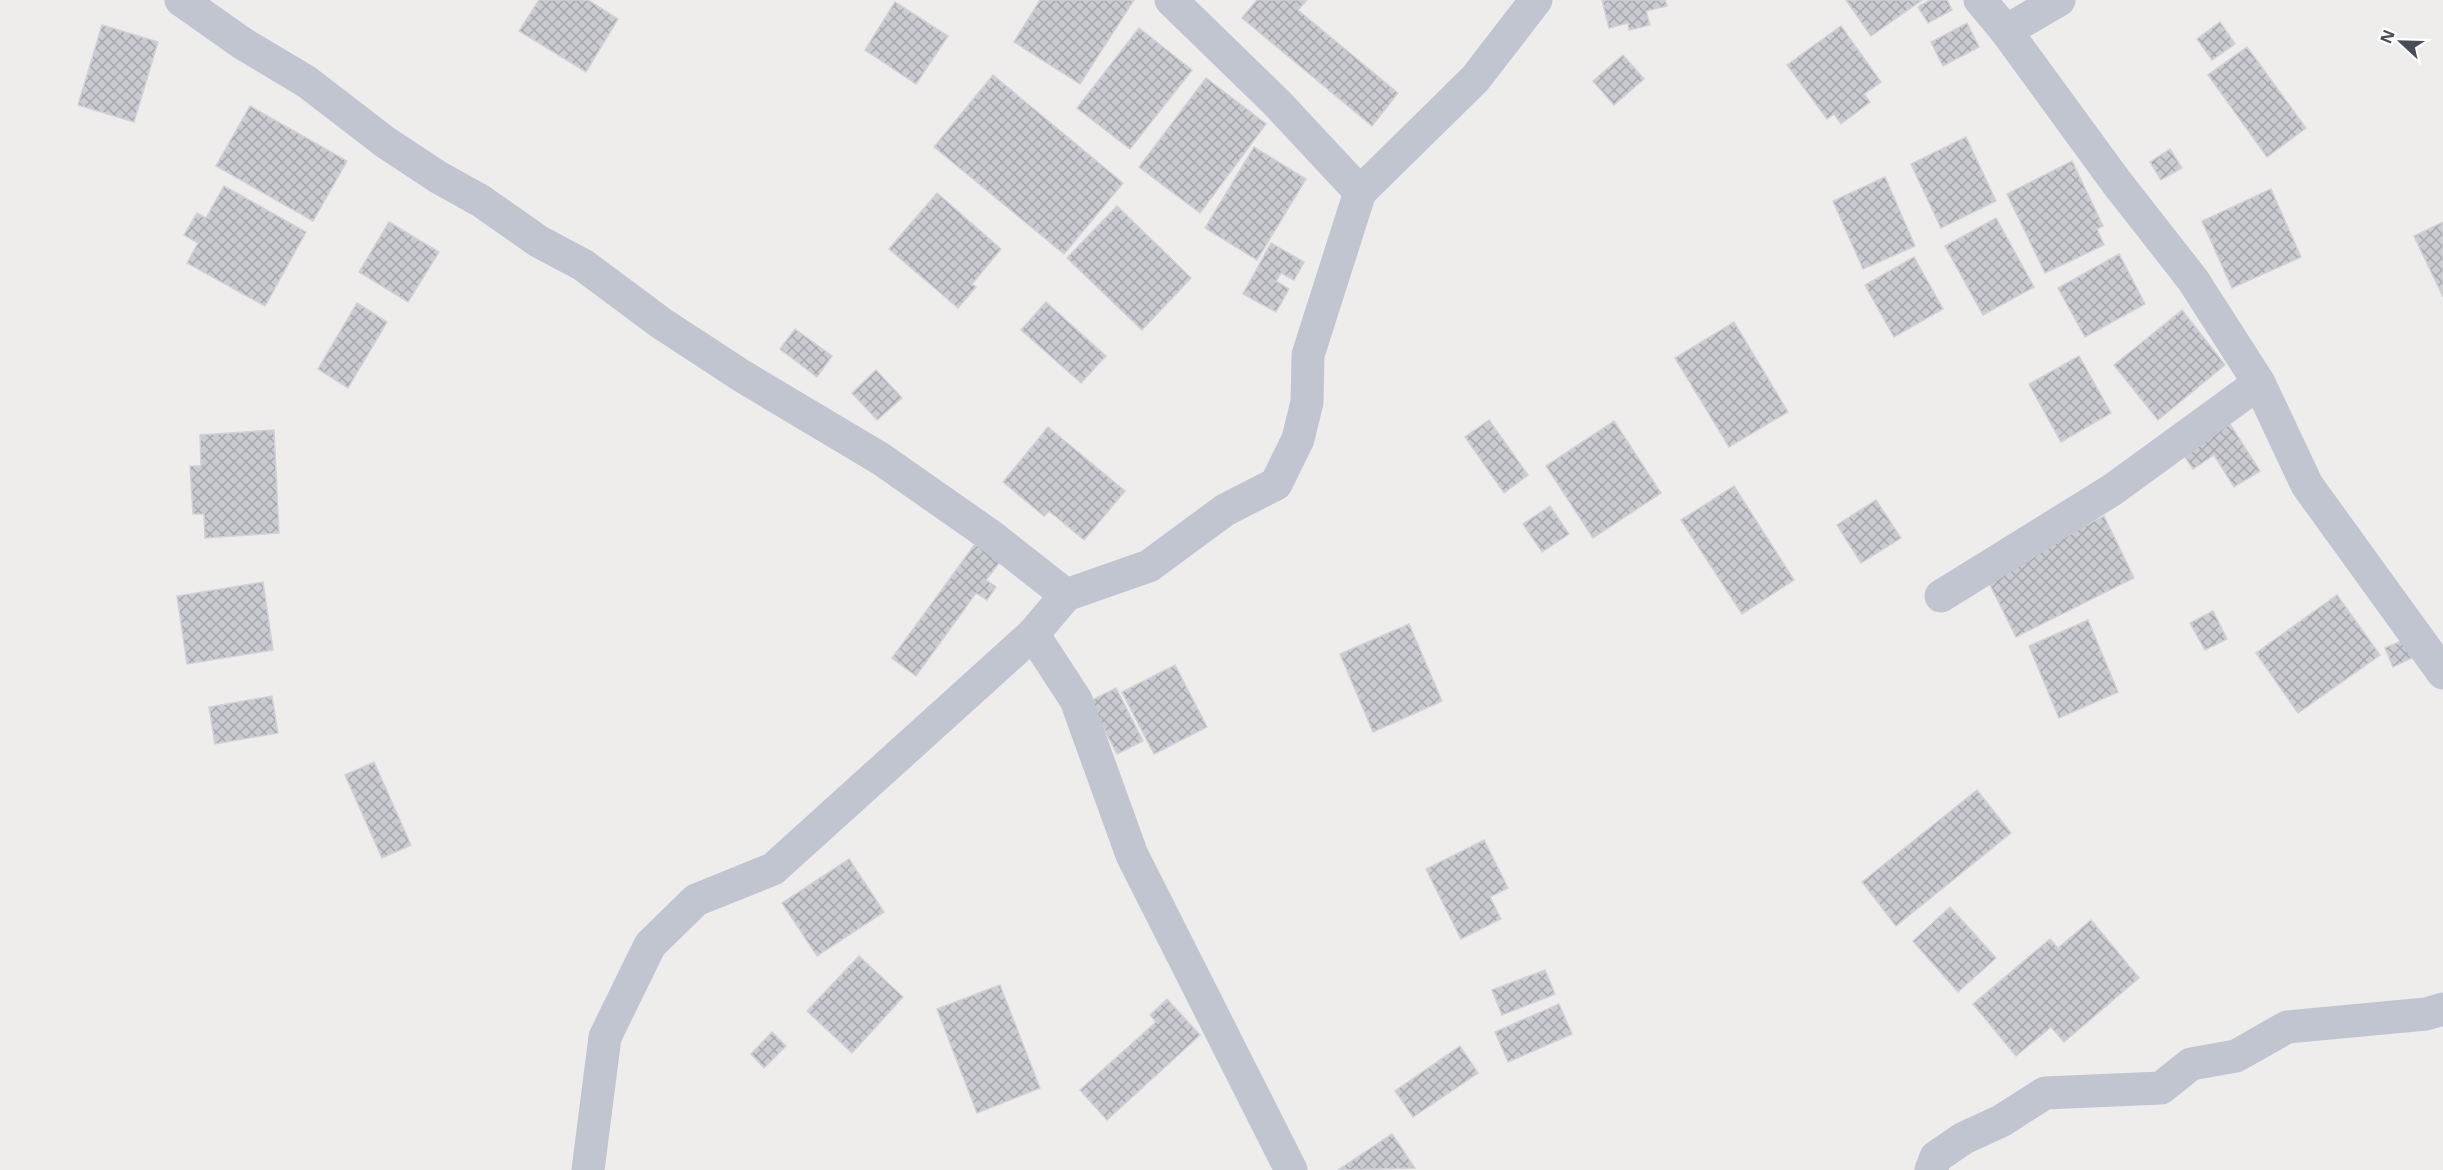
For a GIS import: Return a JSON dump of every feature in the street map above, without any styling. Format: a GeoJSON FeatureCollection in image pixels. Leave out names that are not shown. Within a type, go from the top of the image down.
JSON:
{"type":"FeatureCollection","features":[{"type":"Feature","properties":{"kind":"street"},"geometry":{"type":"LineString","coordinates":[[181,0],[242,43],[307,82],[385,142],[438,177],[481,201],[538,241],[583,265],[661,323],[742,376],[881,459],[991,536],[1066,595]]}},
{"type":"Feature","properties":{"kind":"street"},"geometry":{"type":"LineString","coordinates":[[1171,0],[1277,103],[1360,192]]}},
{"type":"Feature","properties":{"kind":"street"},"geometry":{"type":"LineString","coordinates":[[588,1170],[605,1037],[650,945],[696,900],[772,869],[1033,634],[1066,595],[1149,566],[1225,510],[1276,484],[1298,439],[1307,402],[1308,355],[1360,192],[1475,79],[1536,0]]}},
{"type":"Feature","properties":{"kind":"street"},"geometry":{"type":"LineString","coordinates":[[1980,0],[2006,31],[2116,183],[2193,280],[2259,384],[2307,485],[2443,673]]}},
{"type":"Feature","properties":{"kind":"street"},"geometry":{"type":"LineString","coordinates":[[2006,31],[2059,0]]}},
{"type":"Feature","properties":{"kind":"street"},"geometry":{"type":"LineString","coordinates":[[1941,596],[2112,490],[2259,384]]}},
{"type":"Feature","properties":{"kind":"street"},"geometry":{"type":"LineString","coordinates":[[1033,634],[1076,700],[1132,855],[1291,1170]]}},
{"type":"Feature","properties":{"kind":"street"},"geometry":{"type":"LineString","coordinates":[[1931,1170],[1936,1157],[1964,1138],[2001,1121],[2044,1093],[2162,1088],[2191,1064],[2236,1056],[2287,1027],[2426,1014],[2443,1009]]}},
{"type":"Feature","properties":{"kind":"building"},"geometry":{"type":"Polygon","coordinates":[[[539,0],[588,0],[618,19],[586,72],[519,31],[539,0]]]}},
{"type":"Feature","properties":{"kind":"building"},"geometry":{"type":"Polygon","coordinates":[[[1040,0],[1134,0],[1080,84],[1014,42],[1040,0]]]}},
{"type":"Feature","properties":{"kind":"building"},"geometry":{"type":"Polygon","coordinates":[[[1257,0],[1307,0],[1298,10],[1398,93],[1372,126],[1242,18],[1257,0]]]}},
{"type":"Feature","properties":{"kind":"building"},"geometry":{"type":"Polygon","coordinates":[[[1602,0],[1665,0],[1667,6],[1646,11],[1650,25],[1629,30],[1628,23],[1609,28],[1602,0]]]}},
{"type":"Feature","properties":{"kind":"building"},"geometry":{"type":"Polygon","coordinates":[[[1846,0],[1922,0],[1871,36],[1846,0]]]}},
{"type":"Feature","properties":{"kind":"building"},"geometry":{"type":"Polygon","coordinates":[[[1930,0],[1947,0],[1952,10],[1928,23],[1918,7],[1930,0]]]}},
{"type":"Feature","properties":{"kind":"building"},"geometry":{"type":"Polygon","coordinates":[[[895,2],[948,36],[916,84],[865,50],[895,2]]]}},
{"type":"Feature","properties":{"kind":"building"},"geometry":{"type":"Polygon","coordinates":[[[2220,22],[2235,44],[2212,60],[2197,39],[2220,22]]]}},
{"type":"Feature","properties":{"kind":"building"},"geometry":{"type":"Polygon","coordinates":[[[1967,23],[1979,47],[1943,66],[1931,42],[1967,23]]]}},
{"type":"Feature","properties":{"kind":"building"},"geometry":{"type":"Polygon","coordinates":[[[102,25],[158,42],[134,122],[78,105],[102,25]]]}},
{"type":"Feature","properties":{"kind":"building"},"geometry":{"type":"Polygon","coordinates":[[[1841,26],[1881,82],[1864,94],[1870,102],[1841,124],[1834,114],[1827,119],[1787,65],[1841,26]]]}},
{"type":"Feature","properties":{"kind":"building"},"geometry":{"type":"Polygon","coordinates":[[[1139,28],[1192,70],[1130,149],[1077,108],[1139,28]]]}},
{"type":"Feature","properties":{"kind":"building"},"geometry":{"type":"Polygon","coordinates":[[[2247,47],[2306,128],[2267,157],[2208,75],[2247,47]]]}},
{"type":"Feature","properties":{"kind":"building"},"geometry":{"type":"Polygon","coordinates":[[[1623,55],[1644,79],[1614,105],[1593,81],[1623,55]]]}},
{"type":"Feature","properties":{"kind":"building"},"geometry":{"type":"Polygon","coordinates":[[[993,75],[1123,183],[1064,254],[934,147],[993,75]]]}},
{"type":"Feature","properties":{"kind":"building"},"geometry":{"type":"Polygon","coordinates":[[[1206,78],[1266,124],[1200,213],[1139,167],[1206,78]]]}},
{"type":"Feature","properties":{"kind":"building"},"geometry":{"type":"Polygon","coordinates":[[[250,106],[347,161],[313,221],[216,166],[250,106]]]}},
{"type":"Feature","properties":{"kind":"building"},"geometry":{"type":"Polygon","coordinates":[[[1966,137],[1996,201],[1941,228],[1911,164],[1966,137]]]}},
{"type":"Feature","properties":{"kind":"building"},"geometry":{"type":"Polygon","coordinates":[[[1254,147],[1306,179],[1257,260],[1205,228],[1254,147]]]}},
{"type":"Feature","properties":{"kind":"building"},"geometry":{"type":"Polygon","coordinates":[[[2170,149],[2182,168],[2161,180],[2150,162],[2170,149]]]}},
{"type":"Feature","properties":{"kind":"building"},"geometry":{"type":"Polygon","coordinates":[[[2072,161],[2103,226],[2097,229],[2104,245],[2045,273],[2007,194],[2072,161]]]}},
{"type":"Feature","properties":{"kind":"building"},"geometry":{"type":"Polygon","coordinates":[[[1885,177],[1915,246],[1863,269],[1833,201],[1885,177]]]}},
{"type":"Feature","properties":{"kind":"building"},"geometry":{"type":"Polygon","coordinates":[[[224,186],[306,232],[265,306],[187,263],[198,243],[184,235],[197,213],[206,218],[224,186]]]}},
{"type":"Feature","properties":{"kind":"building"},"geometry":{"type":"Polygon","coordinates":[[[2271,189],[2301,257],[2232,288],[2202,221],[2271,189]]]}},
{"type":"Feature","properties":{"kind":"building"},"geometry":{"type":"Polygon","coordinates":[[[937,193],[1001,249],[972,284],[976,287],[958,308],[889,249],[937,193]]]}},
{"type":"Feature","properties":{"kind":"building"},"geometry":{"type":"Polygon","coordinates":[[[1117,206],[1191,278],[1142,330],[1067,258],[1117,206]]]}},
{"type":"Feature","properties":{"kind":"building"},"geometry":{"type":"Polygon","coordinates":[[[1996,218],[2034,287],[1983,315],[1945,246],[1996,218]]]}},
{"type":"Feature","properties":{"kind":"building"},"geometry":{"type":"Polygon","coordinates":[[[389,222],[439,252],[408,302],[359,272],[389,222]]]}},
{"type":"Feature","properties":{"kind":"building"},"geometry":{"type":"Polygon","coordinates":[[[2443,222],[2443,297],[2414,236],[2443,222]]]}},
{"type":"Feature","properties":{"kind":"building"},"geometry":{"type":"Polygon","coordinates":[[[1271,243],[1304,262],[1294,280],[1281,273],[1276,281],[1289,289],[1276,312],[1243,294],[1271,243]]]}},
{"type":"Feature","properties":{"kind":"building"},"geometry":{"type":"Polygon","coordinates":[[[2119,254],[2145,304],[2085,337],[2058,288],[2119,254]]]}},
{"type":"Feature","properties":{"kind":"building"},"geometry":{"type":"Polygon","coordinates":[[[1914,257],[1943,309],[1894,337],[1865,285],[1914,257]]]}},
{"type":"Feature","properties":{"kind":"building"},"geometry":{"type":"Polygon","coordinates":[[[1046,302],[1106,356],[1081,383],[1021,330],[1046,302]]]}},
{"type":"Feature","properties":{"kind":"building"},"geometry":{"type":"Polygon","coordinates":[[[357,303],[387,322],[348,388],[318,369],[357,303]]]}},
{"type":"Feature","properties":{"kind":"building"},"geometry":{"type":"Polygon","coordinates":[[[2182,310],[2225,365],[2158,420],[2114,365],[2182,310]]]}},
{"type":"Feature","properties":{"kind":"building"},"geometry":{"type":"Polygon","coordinates":[[[1734,322],[1788,412],[1729,447],[1675,358],[1734,322]]]}},
{"type":"Feature","properties":{"kind":"building"},"geometry":{"type":"Polygon","coordinates":[[[795,329],[832,356],[817,377],[780,349],[795,329]]]}},
{"type":"Feature","properties":{"kind":"building"},"geometry":{"type":"Polygon","coordinates":[[[2079,356],[2111,413],[2061,442],[2029,384],[2079,356]]]}},
{"type":"Feature","properties":{"kind":"building"},"geometry":{"type":"Polygon","coordinates":[[[876,370],[902,398],[877,420],[852,393],[876,370]]]}},
{"type":"Feature","properties":{"kind":"building"},"geometry":{"type":"Polygon","coordinates":[[[1489,420],[1528,475],[1504,493],[1465,437],[1489,420]]]}},
{"type":"Feature","properties":{"kind":"building"},"geometry":{"type":"Polygon","coordinates":[[[1614,421],[1661,493],[1593,538],[1546,466],[1614,421]]]}},
{"type":"Feature","properties":{"kind":"building"},"geometry":{"type":"Polygon","coordinates":[[[2228,421],[2260,471],[2234,487],[2214,455],[2193,469],[2181,451],[2228,421]]]}},
{"type":"Feature","properties":{"kind":"building"},"geometry":{"type":"Polygon","coordinates":[[[1048,427],[1125,491],[1084,540],[1049,511],[1044,516],[1003,482],[1048,427]]]}},
{"type":"Feature","properties":{"kind":"building"},"geometry":{"type":"Polygon","coordinates":[[[274,430],[279,533],[205,538],[204,514],[193,514],[190,466],[201,466],[200,435],[274,430]]]}},
{"type":"Feature","properties":{"kind":"building"},"geometry":{"type":"Polygon","coordinates":[[[1734,486],[1794,580],[1742,614],[1681,520],[1734,486]]]}},
{"type":"Feature","properties":{"kind":"building"},"geometry":{"type":"Polygon","coordinates":[[[1876,500],[1901,538],[1861,563],[1837,525],[1876,500]]]}},
{"type":"Feature","properties":{"kind":"building"},"geometry":{"type":"Polygon","coordinates":[[[1550,506],[1569,534],[1542,552],[1523,524],[1550,506]]]}},
{"type":"Feature","properties":{"kind":"building"},"geometry":{"type":"Polygon","coordinates":[[[2104,516],[2134,578],[2016,637],[1985,575],[2104,516]]]}},
{"type":"Feature","properties":{"kind":"building"},"geometry":{"type":"Polygon","coordinates":[[[975,544],[1000,562],[986,580],[996,587],[987,600],[976,593],[916,676],[892,658],[975,544]]]}},
{"type":"Feature","properties":{"kind":"building"},"geometry":{"type":"Polygon","coordinates":[[[263,582],[273,650],[187,664],[177,596],[263,582]]]}},
{"type":"Feature","properties":{"kind":"building"},"geometry":{"type":"Polygon","coordinates":[[[2337,595],[2380,655],[2298,713],[2256,653],[2337,595]]]}},
{"type":"Feature","properties":{"kind":"building"},"geometry":{"type":"Polygon","coordinates":[[[2213,611],[2227,639],[2205,650],[2190,623],[2213,611]]]}},
{"type":"Feature","properties":{"kind":"building"},"geometry":{"type":"Polygon","coordinates":[[[2088,620],[2118,692],[2059,718],[2029,646],[2088,620]]]}},
{"type":"Feature","properties":{"kind":"building"},"geometry":{"type":"Polygon","coordinates":[[[1409,624],[1442,701],[1373,732],[1340,654],[1409,624]]]}},
{"type":"Feature","properties":{"kind":"building"},"geometry":{"type":"Polygon","coordinates":[[[2406,639],[2414,657],[2393,667],[2385,648],[2406,639]]]}},
{"type":"Feature","properties":{"kind":"building"},"geometry":{"type":"Polygon","coordinates":[[[1175,665],[1207,727],[1154,754],[1122,692],[1175,665]]]}},
{"type":"Feature","properties":{"kind":"building"},"geometry":{"type":"Polygon","coordinates":[[[1116,688],[1143,741],[1117,754],[1090,701],[1116,688]]]}},
{"type":"Feature","properties":{"kind":"building"},"geometry":{"type":"Polygon","coordinates":[[[272,696],[278,733],[215,744],[209,707],[272,696]]]}},
{"type":"Feature","properties":{"kind":"building"},"geometry":{"type":"Polygon","coordinates":[[[374,762],[411,845],[382,858],[345,775],[374,762]]]}},
{"type":"Feature","properties":{"kind":"building"},"geometry":{"type":"Polygon","coordinates":[[[1977,790],[2011,833],[1896,926],[1862,882],[1977,790]]]}},
{"type":"Feature","properties":{"kind":"building"},"geometry":{"type":"Polygon","coordinates":[[[1484,840],[1508,888],[1490,897],[1501,919],[1461,939],[1426,869],[1484,840]]]}},
{"type":"Feature","properties":{"kind":"building"},"geometry":{"type":"Polygon","coordinates":[[[849,859],[884,912],[817,956],[782,903],[849,859]]]}},
{"type":"Feature","properties":{"kind":"building"},"geometry":{"type":"Polygon","coordinates":[[[1950,907],[1996,958],[1958,992],[1913,941],[1950,907]]]}},
{"type":"Feature","properties":{"kind":"building"},"geometry":{"type":"Polygon","coordinates":[[[2091,920],[2139,978],[2064,1042],[2051,1027],[2016,1056],[1973,1004],[2050,939],[2058,948],[2091,920]]]}},
{"type":"Feature","properties":{"kind":"building"},"geometry":{"type":"Polygon","coordinates":[[[859,956],[903,997],[852,1053],[807,1011],[859,956]]]}},
{"type":"Feature","properties":{"kind":"building"},"geometry":{"type":"Polygon","coordinates":[[[1545,970],[1555,994],[1502,1015],[1492,990],[1545,970]]]}},
{"type":"Feature","properties":{"kind":"building"},"geometry":{"type":"Polygon","coordinates":[[[1000,985],[1040,1088],[977,1113],[937,1009],[1000,985]]]}},
{"type":"Feature","properties":{"kind":"building"},"geometry":{"type":"Polygon","coordinates":[[[1167,999],[1200,1035],[1107,1120],[1080,1090],[1156,1022],[1150,1015],[1167,999]]]}},
{"type":"Feature","properties":{"kind":"building"},"geometry":{"type":"Polygon","coordinates":[[[1559,1004],[1572,1034],[1508,1062],[1495,1032],[1559,1004]]]}},
{"type":"Feature","properties":{"kind":"building"},"geometry":{"type":"Polygon","coordinates":[[[772,1032],[786,1046],[764,1068],[751,1054],[772,1032]]]}},
{"type":"Feature","properties":{"kind":"building"},"geometry":{"type":"Polygon","coordinates":[[[1460,1046],[1478,1073],[1413,1117],[1395,1091],[1460,1046]]]}},
{"type":"Feature","properties":{"kind":"building"},"geometry":{"type":"Polygon","coordinates":[[[1392,1134],[1415,1168],[1338,1170],[1392,1134]]]}}]}
